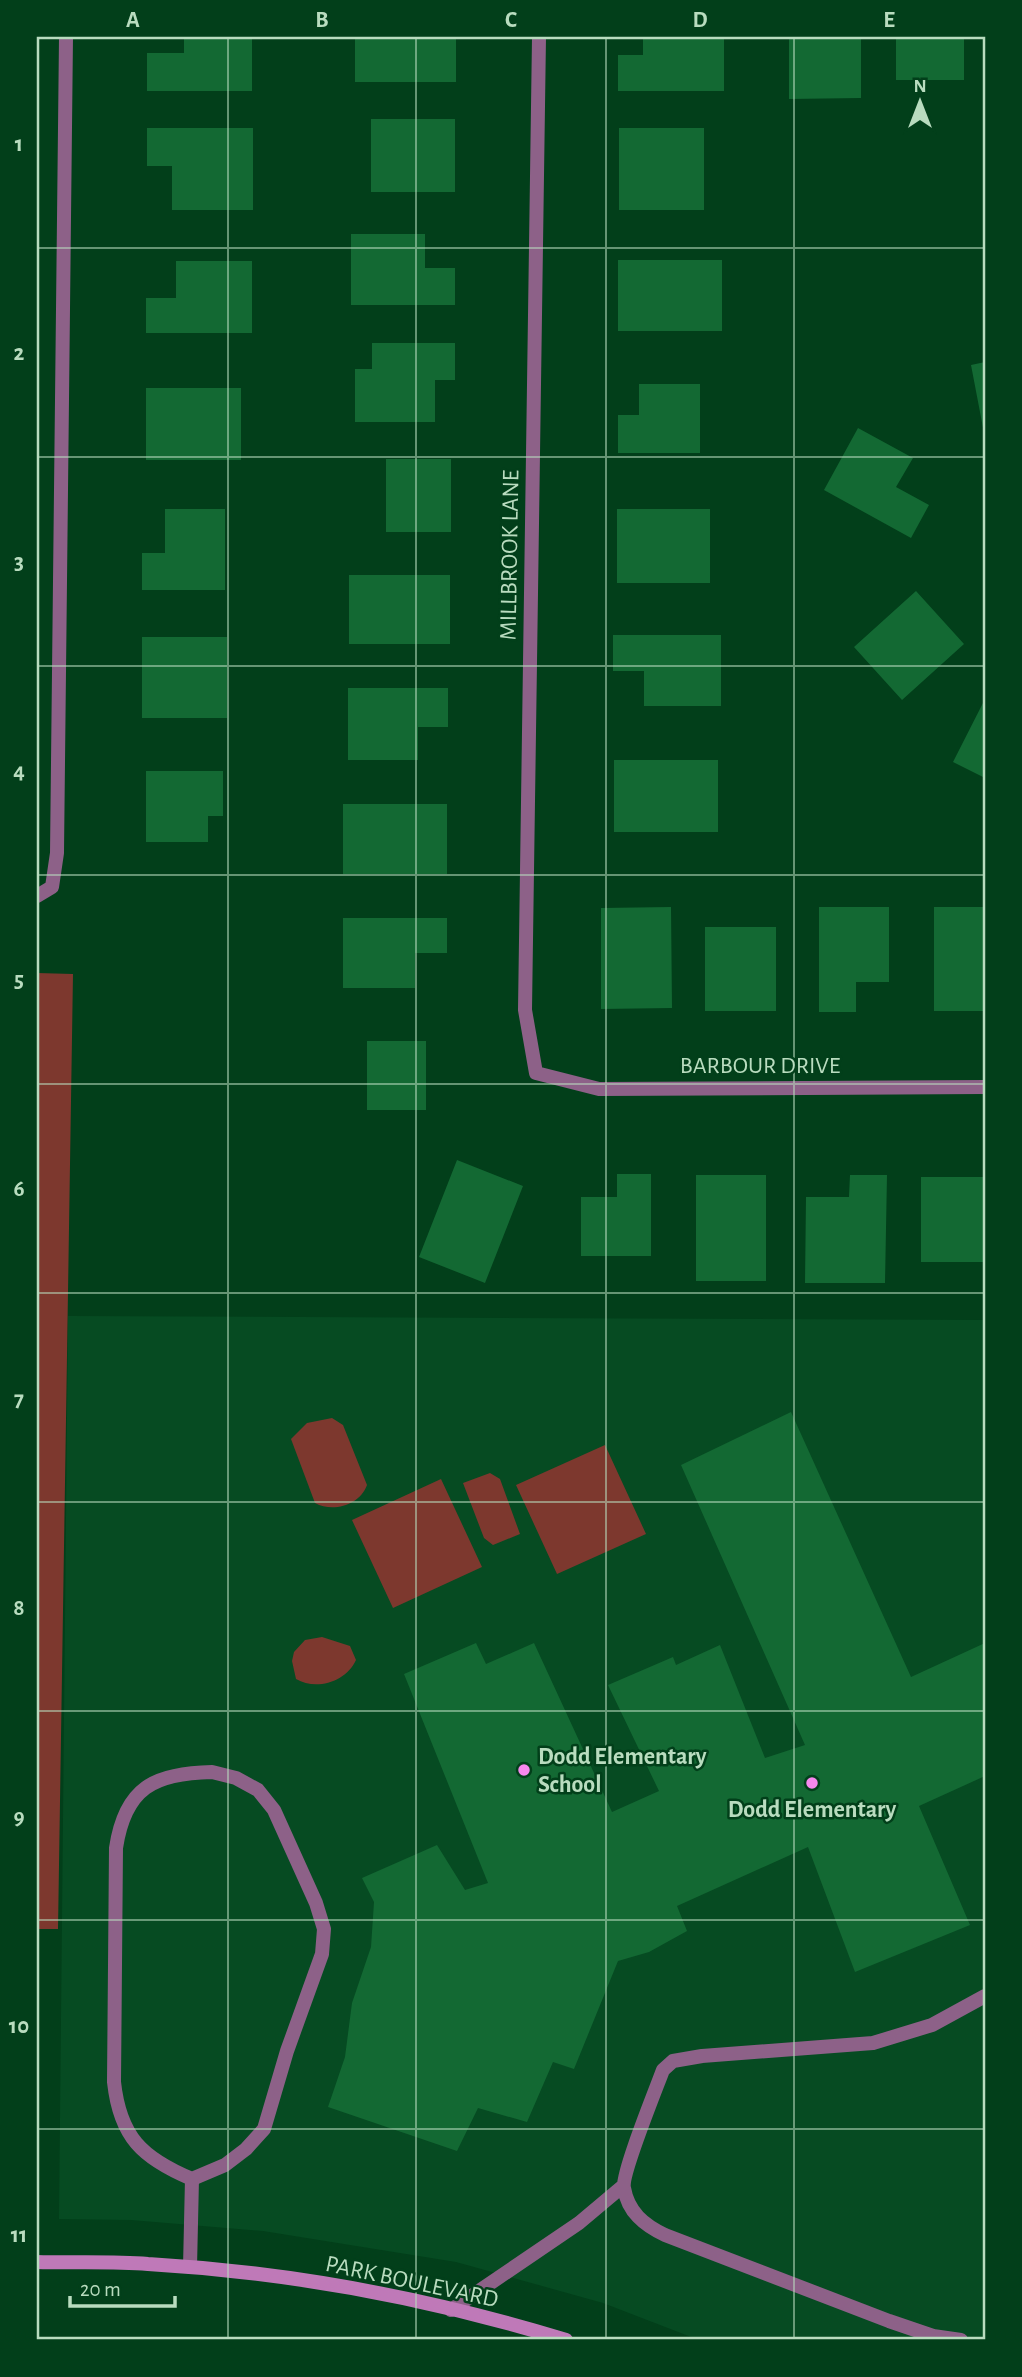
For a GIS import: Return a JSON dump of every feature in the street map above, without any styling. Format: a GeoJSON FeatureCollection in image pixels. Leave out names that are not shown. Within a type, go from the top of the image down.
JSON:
{"type":"FeatureCollection","features":[{"type":"Feature","properties":{"kind":"main road","name":"PARK BOULEVARD"},"geometry":{"type":"LineString","coordinates":[[37,2262],[191,2267],[337,2288],[452,2310],[566,2340]]}},
{"type":"Feature","properties":{"kind":"street"},"geometry":{"type":"LineString","coordinates":[[37,896],[52,887],[57,853],[66,37]]}},
{"type":"Feature","properties":{"kind":"street","name":"MILLBROOK LANE"},"geometry":{"type":"LineString","coordinates":[[536,1073],[525,1010],[539,37]]}},
{"type":"Feature","properties":{"kind":"street","name":"BARBOUR DRIVE"},"geometry":{"type":"LineString","coordinates":[[536,1073],[599,1089],[985,1087]]}},
{"type":"Feature","properties":{"kind":"street"},"geometry":{"type":"LineString","coordinates":[[212,1772],[236,1778],[258,1790],[274,1810],[324,1928],[322,1954],[287,2051],[264,2129],[246,2149],[225,2165],[192,2179],[164,2167],[141,2149],[126,2130],[117,2109],[114,2082],[116,1848],[120,1818],[135,1797],[156,1782],[183,1773],[212,1772]]}},
{"type":"Feature","properties":{"kind":"street"},"geometry":{"type":"LineString","coordinates":[[452,2310],[579,2223],[623,2186],[663,2070],[673,2061],[702,2056],[873,2043],[932,2025],[985,1996]]}},
{"type":"Feature","properties":{"kind":"street"},"geometry":{"type":"LineString","coordinates":[[191,2267],[192,2179]]}},
{"type":"Feature","properties":{"kind":"street"},"geometry":{"type":"LineString","coordinates":[[623,2186],[632,2210],[647,2226],[664,2235],[890,2321],[933,2336],[961,2340]]}},
{"type":"Feature","properties":{"kind":"shaded area"},"geometry":{"type":"Polygon","coordinates":[[[37,973],[73,974],[58,1929],[37,1929],[37,973]]]}},
{"type":"Feature","properties":{"kind":"shaded area","name":"Dodd Elementary School"},"geometry":{"type":"Polygon","coordinates":[[[68,1316],[985,1320],[985,2340],[699,2340],[603,2303],[456,2262],[263,2231],[131,2220],[59,2219],[68,1316]]]}},
{"type":"Feature","properties":{"kind":"shaded area"},"geometry":{"type":"Polygon","coordinates":[[[332,1418],[343,1425],[367,1485],[358,1498],[338,1507],[315,1503],[291,1439],[307,1423],[332,1418]]]}},
{"type":"Feature","properties":{"kind":"shaded area"},"geometry":{"type":"Polygon","coordinates":[[[605,1445],[646,1534],[557,1574],[516,1485],[605,1445]]]}},
{"type":"Feature","properties":{"kind":"shaded area"},"geometry":{"type":"Polygon","coordinates":[[[490,1473],[500,1479],[520,1534],[493,1545],[484,1538],[463,1483],[490,1473]]]}},
{"type":"Feature","properties":{"kind":"shaded area"},"geometry":{"type":"Polygon","coordinates":[[[441,1479],[482,1567],[393,1608],[352,1520],[441,1479]]]}},
{"type":"Feature","properties":{"kind":"shaded area"},"geometry":{"type":"Polygon","coordinates":[[[322,1637],[350,1646],[356,1660],[345,1674],[330,1682],[312,1684],[296,1679],[292,1661],[294,1652],[305,1640],[322,1637]]]}},
{"type":"Feature","properties":{"kind":"building"},"geometry":{"type":"Polygon","coordinates":[[[184,37],[252,37],[252,91],[147,91],[147,53],[184,53],[184,37]]]}},
{"type":"Feature","properties":{"kind":"building"},"geometry":{"type":"Polygon","coordinates":[[[355,37],[456,37],[456,82],[355,82],[355,37]]]}},
{"type":"Feature","properties":{"kind":"building"},"geometry":{"type":"Polygon","coordinates":[[[643,37],[724,37],[724,91],[618,91],[618,55],[643,55],[643,37]]]}},
{"type":"Feature","properties":{"kind":"building"},"geometry":{"type":"Polygon","coordinates":[[[789,37],[861,37],[861,98],[789,99],[789,37]]]}},
{"type":"Feature","properties":{"kind":"building"},"geometry":{"type":"Polygon","coordinates":[[[896,37],[964,37],[964,80],[896,80],[896,37]]]}},
{"type":"Feature","properties":{"kind":"building"},"geometry":{"type":"Polygon","coordinates":[[[371,119],[455,119],[455,192],[371,192],[371,119]]]}},
{"type":"Feature","properties":{"kind":"building"},"geometry":{"type":"Polygon","coordinates":[[[147,128],[253,128],[253,210],[172,210],[172,166],[147,166],[147,128]]]}},
{"type":"Feature","properties":{"kind":"building"},"geometry":{"type":"Polygon","coordinates":[[[619,128],[704,128],[704,210],[619,210],[619,128]]]}},
{"type":"Feature","properties":{"kind":"building"},"geometry":{"type":"Polygon","coordinates":[[[351,234],[425,234],[425,268],[455,268],[455,305],[351,305],[351,234]]]}},
{"type":"Feature","properties":{"kind":"building"},"geometry":{"type":"Polygon","coordinates":[[[618,260],[722,260],[722,331],[618,331],[618,260]]]}},
{"type":"Feature","properties":{"kind":"building"},"geometry":{"type":"Polygon","coordinates":[[[176,261],[252,261],[252,333],[146,333],[146,298],[176,298],[176,261]]]}},
{"type":"Feature","properties":{"kind":"building"},"geometry":{"type":"Polygon","coordinates":[[[372,343],[455,343],[455,380],[435,380],[435,422],[355,422],[355,369],[372,369],[372,343]]]}},
{"type":"Feature","properties":{"kind":"building"},"geometry":{"type":"Polygon","coordinates":[[[985,362],[985,433],[984,433],[971,365],[985,362]]]}},
{"type":"Feature","properties":{"kind":"building"},"geometry":{"type":"Polygon","coordinates":[[[639,384],[700,384],[700,453],[618,453],[618,415],[639,415],[639,384]]]}},
{"type":"Feature","properties":{"kind":"building"},"geometry":{"type":"Polygon","coordinates":[[[146,388],[241,388],[241,460],[146,460],[146,388]]]}},
{"type":"Feature","properties":{"kind":"building"},"geometry":{"type":"Polygon","coordinates":[[[858,428],[913,458],[896,487],[929,505],[911,538],[824,490],[858,428]]]}},
{"type":"Feature","properties":{"kind":"building"},"geometry":{"type":"Polygon","coordinates":[[[386,459],[451,459],[451,532],[386,532],[386,459]]]}},
{"type":"Feature","properties":{"kind":"building"},"geometry":{"type":"Polygon","coordinates":[[[165,509],[225,509],[225,590],[142,590],[142,553],[165,553],[165,509]]]}},
{"type":"Feature","properties":{"kind":"building"},"geometry":{"type":"Polygon","coordinates":[[[617,509],[710,509],[710,583],[617,583],[617,509]]]}},
{"type":"Feature","properties":{"kind":"building"},"geometry":{"type":"Polygon","coordinates":[[[349,575],[450,575],[450,644],[349,644],[349,575]]]}},
{"type":"Feature","properties":{"kind":"building"},"geometry":{"type":"Polygon","coordinates":[[[916,591],[964,644],[902,700],[854,647],[916,591]]]}},
{"type":"Feature","properties":{"kind":"building"},"geometry":{"type":"Polygon","coordinates":[[[613,635],[721,635],[721,706],[644,706],[644,671],[613,671],[613,635]]]}},
{"type":"Feature","properties":{"kind":"building"},"geometry":{"type":"Polygon","coordinates":[[[142,637],[227,637],[227,718],[142,718],[142,637]]]}},
{"type":"Feature","properties":{"kind":"building"},"geometry":{"type":"Polygon","coordinates":[[[348,688],[448,688],[448,727],[418,727],[418,760],[348,760],[348,688]]]}},
{"type":"Feature","properties":{"kind":"building"},"geometry":{"type":"Polygon","coordinates":[[[985,699],[985,778],[953,762],[985,699]]]}},
{"type":"Feature","properties":{"kind":"building"},"geometry":{"type":"Polygon","coordinates":[[[614,760],[718,760],[718,832],[614,832],[614,760]]]}},
{"type":"Feature","properties":{"kind":"building"},"geometry":{"type":"Polygon","coordinates":[[[146,771],[223,771],[223,816],[208,816],[208,842],[146,842],[146,771]]]}},
{"type":"Feature","properties":{"kind":"building"},"geometry":{"type":"Polygon","coordinates":[[[343,804],[447,804],[447,874],[343,874],[343,804]]]}},
{"type":"Feature","properties":{"kind":"building"},"geometry":{"type":"Polygon","coordinates":[[[671,907],[672,1008],[601,1009],[601,908],[671,907]]]}},
{"type":"Feature","properties":{"kind":"building"},"geometry":{"type":"Polygon","coordinates":[[[819,907],[889,907],[889,982],[856,982],[856,1012],[819,1012],[819,907]]]}},
{"type":"Feature","properties":{"kind":"building"},"geometry":{"type":"Polygon","coordinates":[[[934,907],[985,907],[985,1011],[934,1011],[934,907]]]}},
{"type":"Feature","properties":{"kind":"building"},"geometry":{"type":"Polygon","coordinates":[[[343,918],[447,918],[447,953],[415,953],[415,988],[343,988],[343,918]]]}},
{"type":"Feature","properties":{"kind":"building"},"geometry":{"type":"Polygon","coordinates":[[[705,927],[776,927],[776,1011],[705,1011],[705,927]]]}},
{"type":"Feature","properties":{"kind":"building"},"geometry":{"type":"Polygon","coordinates":[[[367,1041],[426,1041],[426,1110],[367,1110],[367,1041]]]}},
{"type":"Feature","properties":{"kind":"building"},"geometry":{"type":"Polygon","coordinates":[[[457,1160],[523,1186],[485,1283],[419,1257],[457,1160]]]}},
{"type":"Feature","properties":{"kind":"building"},"geometry":{"type":"Polygon","coordinates":[[[617,1174],[651,1174],[651,1256],[581,1256],[581,1197],[617,1197],[617,1174]]]}},
{"type":"Feature","properties":{"kind":"building"},"geometry":{"type":"Polygon","coordinates":[[[696,1175],[766,1175],[766,1281],[696,1281],[696,1175]]]}},
{"type":"Feature","properties":{"kind":"building"},"geometry":{"type":"Polygon","coordinates":[[[850,1175],[887,1175],[885,1283],[805,1283],[806,1197],[849,1197],[850,1175]]]}},
{"type":"Feature","properties":{"kind":"building"},"geometry":{"type":"Polygon","coordinates":[[[921,1177],[985,1177],[985,1262],[921,1262],[921,1177]]]}},
{"type":"Feature","properties":{"kind":"building","name":"Dodd Elementary"},"geometry":{"type":"Polygon","coordinates":[[[791,1412],[911,1677],[985,1643],[985,1776],[919,1806],[970,1925],[855,1972],[808,1847],[677,1906],[687,1931],[649,1952],[618,1961],[574,2069],[553,2062],[527,2122],[478,2108],[457,2151],[328,2107],[345,2057],[352,2003],[371,1947],[374,1902],[362,1878],[437,1845],[465,1890],[488,1883],[404,1674],[476,1643],[486,1664],[534,1643],[612,1812],[659,1791],[608,1685],[673,1657],[676,1665],[720,1645],[765,1758],[805,1745],[681,1465],[791,1412]]]}},
{"type":"Feature","properties":{"kind":"place","name":"Dodd Elementary School"},"geometry":{"type":"Point","coordinates":[524,1770]}},
{"type":"Feature","properties":{"kind":"place","name":"Dodd Elementary"},"geometry":{"type":"Point","coordinates":[812,1783]}}]}
